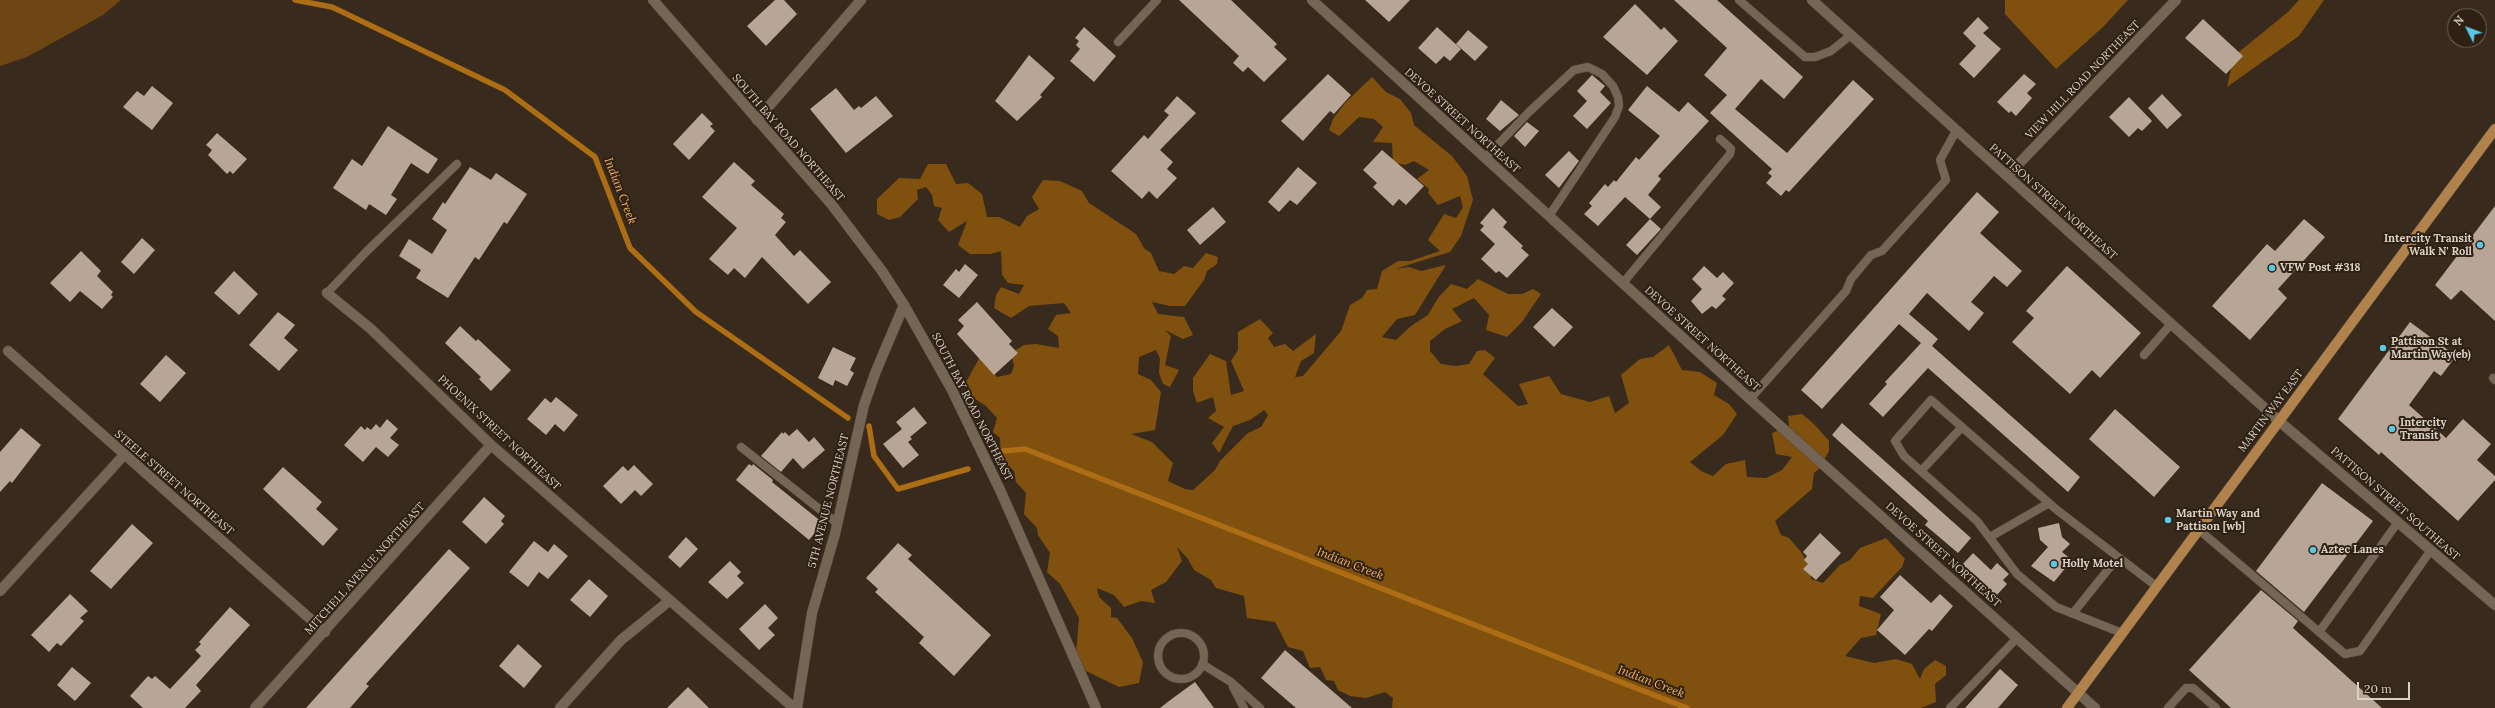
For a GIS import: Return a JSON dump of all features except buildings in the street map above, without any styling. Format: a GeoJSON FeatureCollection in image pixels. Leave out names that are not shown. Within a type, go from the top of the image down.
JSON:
{"type":"FeatureCollection","features":[{"type":"Feature","properties":{"kind":"main road","name":"MARTIN WAY EAST"},"geometry":{"type":"LineString","coordinates":[[2067,708],[2495,129]]}},
{"type":"Feature","properties":{"kind":"street","name":"SOUTH BAY ROAD NORTHEAST"},"geometry":{"type":"LineString","coordinates":[[653,0],[832,205],[882,271],[904,305],[952,390],[1001,492],[1096,708]]}},
{"type":"Feature","properties":{"kind":"street"},"geometry":{"type":"LineString","coordinates":[[757,120],[862,0]]}},
{"type":"Feature","properties":{"kind":"street","name":"DEVOE STREET NORTHEAST"},"geometry":{"type":"LineString","coordinates":[[1312,0],[1750,399],[2095,708]]}},
{"type":"Feature","properties":{"kind":"street","name":"PATTISON STREET NORTHEAST"},"geometry":{"type":"LineString","coordinates":[[1812,0],[2279,420]]}},
{"type":"Feature","properties":{"kind":"street","name":"VIEW HILL ROAD NORTHEAST"},"geometry":{"type":"LineString","coordinates":[[2007,176],[2176,0]]}},
{"type":"Feature","properties":{"kind":"street","name":"PHOENIX STREET NORTHEAST"},"geometry":{"type":"LineString","coordinates":[[327,293],[371,329],[491,445],[794,708]]}},
{"type":"Feature","properties":{"kind":"street","name":"5TH AVENUE NORTHEAST"},"geometry":{"type":"LineString","coordinates":[[797,708],[812,613],[837,523],[864,405],[904,305]]}},
{"type":"Feature","properties":{"kind":"street","name":"STEELE STREET NORTHEAST"},"geometry":{"type":"LineString","coordinates":[[8,351],[325,632]]}},
{"type":"Feature","properties":{"kind":"street","name":"PATTISON STREET SOUTHEAST"},"geometry":{"type":"LineString","coordinates":[[2279,420],[2495,605]]}},
{"type":"Feature","properties":{"kind":"street","name":"MITCHELL AVENUE NORTHEAST"},"geometry":{"type":"LineString","coordinates":[[255,708],[325,632],[491,445]]}},
{"type":"Feature","properties":{"kind":"street"},"geometry":{"type":"LineString","coordinates":[[0,591],[124,455]]}},
{"type":"Feature","properties":{"kind":"street"},"geometry":{"type":"LineString","coordinates":[[560,708],[621,640],[669,601]]}},
{"type":"Feature","properties":{"kind":"lane"},"geometry":{"type":"LineString","coordinates":[[1118,42],[1156,0]]}},
{"type":"Feature","properties":{"kind":"lane"},"geometry":{"type":"LineString","coordinates":[[1739,0],[1805,57],[1815,57],[1830,51],[1851,35]]}},
{"type":"Feature","properties":{"kind":"lane"},"geometry":{"type":"LineString","coordinates":[[1485,158],[1529,112],[1574,70],[1588,67],[1602,74],[1613,86],[1618,97],[1619,106],[1615,117],[1549,216]]}},
{"type":"Feature","properties":{"kind":"lane"},"geometry":{"type":"LineString","coordinates":[[1750,399],[1846,291],[1851,279],[1871,255],[1882,251],[1946,180],[1940,160],[1956,131]]}},
{"type":"Feature","properties":{"kind":"lane"},"geometry":{"type":"LineString","coordinates":[[1623,283],[1730,154],[1731,148],[1720,139]]}},
{"type":"Feature","properties":{"kind":"lane","name":"PHOENIX STREET NORTHEAST"},"geometry":{"type":"LineString","coordinates":[[327,293],[367,251],[457,164]]}},
{"type":"Feature","properties":{"kind":"lane"},"geometry":{"type":"LineString","coordinates":[[2144,355],[2171,324]]}},
{"type":"Feature","properties":{"kind":"lane"},"geometry":{"type":"LineString","coordinates":[[2122,633],[2074,612],[2056,607],[2017,574],[1978,521],[1922,470],[1904,456],[1895,441],[1931,400],[2049,503],[2156,586]]}},
{"type":"Feature","properties":{"kind":"lane"},"geometry":{"type":"LineString","coordinates":[[1922,470],[1962,427]]}},
{"type":"Feature","properties":{"kind":"lane"},"geometry":{"type":"LineString","coordinates":[[741,447],[837,523]]}},
{"type":"Feature","properties":{"kind":"lane"},"geometry":{"type":"LineString","coordinates":[[1990,537],[2049,503]]}},
{"type":"Feature","properties":{"kind":"lane"},"geometry":{"type":"LineString","coordinates":[[2319,632],[2398,522]]}},
{"type":"Feature","properties":{"kind":"lane"},"geometry":{"type":"LineString","coordinates":[[2198,529],[2345,654],[2360,651],[2431,550]]}},
{"type":"Feature","properties":{"kind":"lane"},"geometry":{"type":"LineString","coordinates":[[2074,612],[2118,557]]}},
{"type":"Feature","properties":{"kind":"lane"},"geometry":{"type":"LineString","coordinates":[[1187,633],[1199,642],[1204,656],[1202,664],[1193,676],[1186,678],[1171,677],[1160,667],[1158,652],[1165,638],[1172,634],[1187,633]]}},
{"type":"Feature","properties":{"kind":"lane"},"geometry":{"type":"LineString","coordinates":[[1950,708],[2017,638]]}},
{"type":"Feature","properties":{"kind":"lane"},"geometry":{"type":"LineString","coordinates":[[1202,664],[1231,682],[1260,708]]}},
{"type":"Feature","properties":{"kind":"lane"},"geometry":{"type":"LineString","coordinates":[[1231,682],[1244,708]]}},
{"type":"Feature","properties":{"kind":"lane"},"geometry":{"type":"LineString","coordinates":[[2168,708],[2186,688],[2192,688],[2216,708]]}},
{"type":"Feature","properties":{"kind":"shaded area"},"geometry":{"type":"Polygon","coordinates":[[[0,0],[121,0],[103,15],[27,57],[0,66],[0,0]]]}},
{"type":"Feature","properties":{"kind":"shaded area"},"geometry":{"type":"Polygon","coordinates":[[[2005,0],[2128,0],[2103,27],[2056,69],[2005,14],[2005,0]]]}},
{"type":"Feature","properties":{"kind":"shaded area"},"geometry":{"type":"Polygon","coordinates":[[[2299,0],[2324,0],[2299,36],[2227,87],[2234,56],[2288,12],[2299,0]]]}},
{"type":"Feature","properties":{"kind":"shaded area"},"geometry":{"type":"Polygon","coordinates":[[[1372,77],[1386,92],[1400,99],[1411,113],[1414,125],[1452,156],[1467,176],[1473,200],[1461,236],[1450,252],[1395,269],[1409,267],[1421,271],[1446,265],[1415,315],[1397,319],[1382,337],[1396,340],[1411,326],[1428,315],[1438,298],[1451,284],[1467,289],[1478,279],[1508,294],[1522,294],[1533,289],[1541,294],[1522,322],[1507,337],[1486,330],[1489,315],[1474,298],[1452,309],[1462,321],[1445,329],[1430,341],[1430,351],[1441,364],[1456,366],[1469,364],[1477,351],[1485,350],[1495,358],[1483,374],[1518,406],[1528,404],[1519,384],[1549,376],[1561,394],[1590,402],[1609,396],[1615,413],[1629,403],[1621,375],[1640,359],[1653,357],[1669,345],[1682,370],[1700,372],[1717,383],[1714,395],[1729,404],[1737,414],[1723,435],[1690,462],[1701,471],[1713,476],[1726,464],[1745,460],[1747,477],[1766,478],[1782,470],[1792,457],[1776,454],[1772,433],[1789,426],[1788,416],[1802,414],[1815,425],[1829,441],[1829,451],[1819,469],[1814,473],[1812,489],[1775,521],[1781,535],[1789,538],[1801,552],[1810,567],[1811,579],[1823,583],[1840,565],[1850,560],[1860,548],[1886,538],[1905,559],[1902,567],[1873,598],[1860,596],[1859,606],[1881,614],[1876,635],[1861,638],[1845,656],[1874,663],[1896,659],[1912,664],[1920,679],[1924,669],[1935,660],[1946,666],[1946,675],[1935,684],[1936,702],[1921,708],[1392,708],[1393,698],[1385,692],[1366,698],[1350,696],[1338,690],[1334,681],[1326,680],[1320,667],[1310,668],[1303,651],[1288,647],[1275,622],[1247,618],[1244,596],[1216,588],[1211,580],[1194,570],[1188,559],[1177,547],[1182,561],[1166,582],[1151,590],[1155,603],[1141,601],[1124,607],[1114,595],[1097,588],[1099,597],[1111,608],[1111,617],[1117,618],[1132,638],[1143,662],[1139,683],[1119,687],[1086,671],[1076,653],[1079,618],[1060,584],[1047,572],[1050,553],[1038,535],[1037,528],[1024,514],[1026,493],[1016,482],[1014,471],[1001,459],[1000,438],[993,432],[997,418],[986,406],[972,397],[966,382],[981,355],[997,377],[1011,374],[1014,366],[1011,353],[1024,345],[1036,344],[1059,348],[1058,336],[1048,329],[1056,315],[1071,313],[1064,303],[1029,306],[1011,318],[994,308],[996,295],[1001,287],[1019,294],[1024,285],[1008,283],[1002,275],[1001,251],[990,254],[970,254],[958,245],[967,221],[949,232],[938,220],[942,208],[934,206],[932,195],[926,187],[917,190],[918,199],[900,217],[889,220],[877,214],[877,199],[899,178],[920,179],[928,164],[946,164],[956,184],[968,183],[982,194],[987,217],[999,217],[1020,227],[1027,216],[1039,209],[1032,197],[1043,180],[1060,181],[1082,191],[1089,203],[1136,234],[1144,248],[1151,253],[1159,271],[1174,274],[1184,266],[1193,268],[1206,253],[1218,257],[1217,264],[1207,271],[1204,280],[1185,306],[1170,306],[1152,302],[1158,314],[1184,317],[1193,335],[1183,339],[1165,330],[1171,336],[1165,365],[1179,370],[1170,387],[1163,384],[1159,373],[1160,358],[1156,350],[1139,357],[1138,374],[1151,380],[1161,392],[1155,430],[1131,434],[1152,442],[1173,463],[1168,481],[1185,489],[1193,490],[1215,470],[1220,461],[1248,433],[1261,427],[1268,415],[1264,410],[1250,420],[1233,426],[1219,453],[1212,443],[1224,427],[1208,418],[1216,411],[1213,397],[1197,403],[1193,391],[1193,378],[1210,354],[1226,361],[1231,395],[1244,391],[1231,361],[1238,350],[1238,332],[1260,319],[1273,333],[1268,338],[1274,347],[1285,344],[1293,351],[1316,334],[1314,353],[1301,361],[1295,377],[1303,376],[1341,331],[1350,305],[1362,298],[1367,290],[1377,289],[1382,271],[1398,261],[1410,261],[1440,251],[1428,240],[1444,214],[1456,218],[1463,207],[1460,196],[1438,205],[1428,193],[1429,189],[1417,179],[1429,170],[1414,161],[1405,165],[1393,162],[1392,143],[1373,142],[1383,127],[1374,119],[1359,117],[1339,136],[1329,130],[1333,119],[1345,103],[1372,77]]]}},
{"type":"Feature","properties":{"kind":"waterway","name":"Indian Creek"},"geometry":{"type":"LineString","coordinates":[[295,0],[332,7],[505,90],[595,157],[630,248],[696,312],[848,418]]}},
{"type":"Feature","properties":{"kind":"waterway","name":"Indian Creek"},"geometry":{"type":"LineString","coordinates":[[869,426],[874,456],[898,489],[968,469]]}},
{"type":"Feature","properties":{"kind":"waterway","name":"Indian Creek"},"geometry":{"type":"LineString","coordinates":[[1003,451],[1025,449],[1687,708]]}},
{"type":"Feature","properties":{"kind":"place","name":"Intercity Transit Walk N' Roll"},"geometry":{"type":"Point","coordinates":[2480,245]}},
{"type":"Feature","properties":{"kind":"place","name":"VFW Post #318"},"geometry":{"type":"Point","coordinates":[2272,268]}},
{"type":"Feature","properties":{"kind":"place","name":"Pattison St at Martin Way(eb)"},"geometry":{"type":"Point","coordinates":[2383,348]}},
{"type":"Feature","properties":{"kind":"place","name":"Intercity Transit"},"geometry":{"type":"Point","coordinates":[2392,429]}},
{"type":"Feature","properties":{"kind":"place","name":"Martin Way and Pattison [wb]"},"geometry":{"type":"Point","coordinates":[2168,520]}},
{"type":"Feature","properties":{"kind":"place","name":"Aztec Lanes"},"geometry":{"type":"Point","coordinates":[2313,550]}},
{"type":"Feature","properties":{"kind":"place","name":"Holly Motel"},"geometry":{"type":"Point","coordinates":[2054,564]}}]}
